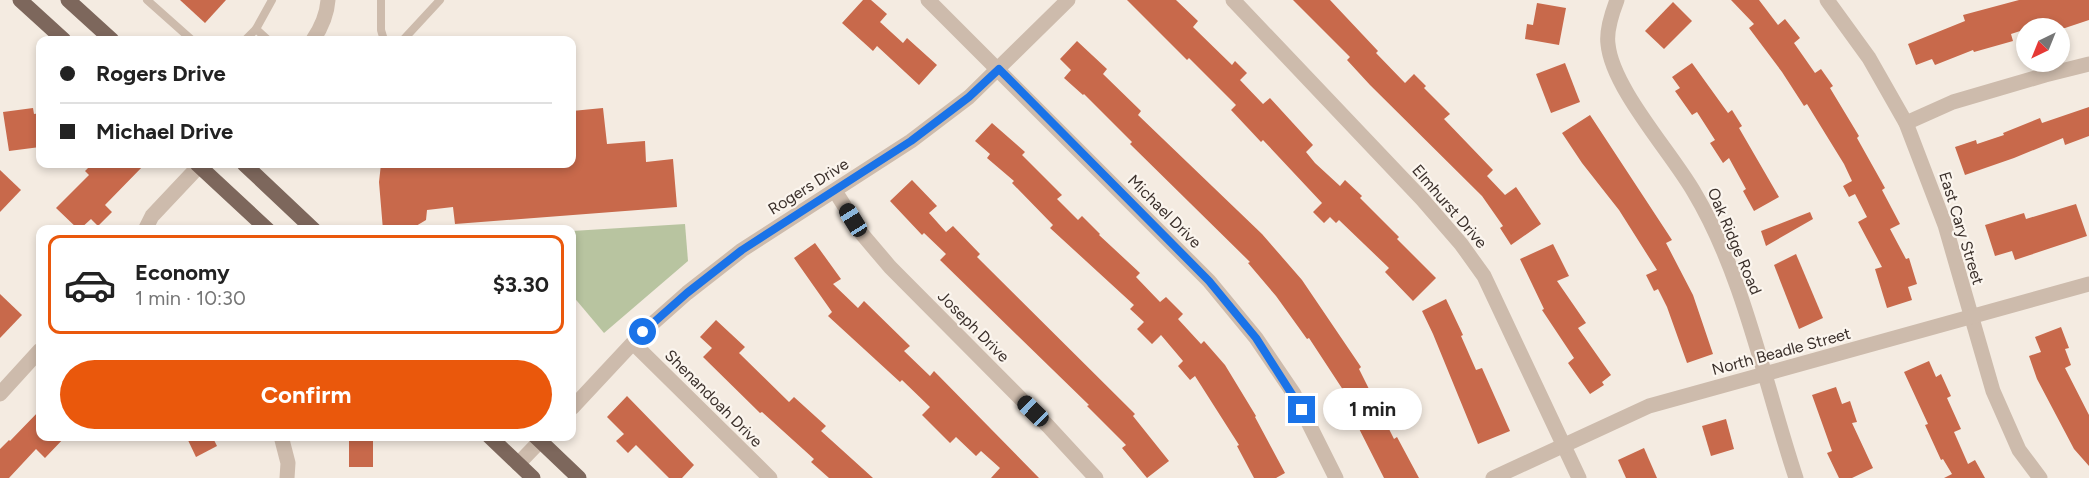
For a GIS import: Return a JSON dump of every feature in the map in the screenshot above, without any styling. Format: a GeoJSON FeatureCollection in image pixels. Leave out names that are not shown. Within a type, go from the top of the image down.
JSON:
{"type":"FeatureCollection","features":[{"type":"Feature","properties":{"kind":"main road"},"geometry":{"type":"LineString","coordinates":[[20,0],[60,36]]}},
{"type":"Feature","properties":{"kind":"main road"},"geometry":{"type":"LineString","coordinates":[[68,0],[108,36]]}},
{"type":"Feature","properties":{"kind":"main road"},"geometry":{"type":"LineString","coordinates":[[203,168],[263,225]]}},
{"type":"Feature","properties":{"kind":"main road"},"geometry":{"type":"LineString","coordinates":[[248,168],[309,225]]}},
{"type":"Feature","properties":{"kind":"main road"},"geometry":{"type":"LineString","coordinates":[[494,441],[533,478]]}},
{"type":"Feature","properties":{"kind":"main road"},"geometry":{"type":"LineString","coordinates":[[543,441],[579,478]]}},
{"type":"Feature","properties":{"kind":"street"},"geometry":{"type":"LineString","coordinates":[[315,36],[322,25],[328,0]]}},
{"type":"Feature","properties":{"kind":"street","name":"Michael Drive"},"geometry":{"type":"LineString","coordinates":[[928,0],[1209,281],[1256,338],[1294,394],[1336,478]]}},
{"type":"Feature","properties":{"kind":"street","name":"Rogers Drive"},"geometry":{"type":"LineString","coordinates":[[576,404],[633,343],[687,293],[742,250],[911,141],[969,97],[1068,0]]}},
{"type":"Feature","properties":{"kind":"street","name":"Elmhurst Drive"},"geometry":{"type":"LineString","coordinates":[[1233,0],[1422,200],[1475,261],[1579,478]]}},
{"type":"Feature","properties":{"kind":"street","name":"Oak Ridge Road"},"geometry":{"type":"LineString","coordinates":[[1617,0],[1611,14],[1608,44],[1617,78],[1695,192],[1725,256],[1743,304],[1796,478]]}},
{"type":"Feature","properties":{"kind":"street","name":"East Cary Street"},"geometry":{"type":"LineString","coordinates":[[1827,0],[1869,58],[1906,123],[1945,225],[1993,392],[2019,450],[2040,478]]}},
{"type":"Feature","properties":{"kind":"street"},"geometry":{"type":"LineString","coordinates":[[1906,123],[1953,102],[2089,64]]}},
{"type":"Feature","properties":{"kind":"street"},"geometry":{"type":"LineString","coordinates":[[148,225],[152,216],[195,168]]}},
{"type":"Feature","properties":{"kind":"street","name":"Joseph Drive"},"geometry":{"type":"LineString","coordinates":[[835,191],[862,234],[890,267],[1048,426],[1096,478]]}},
{"type":"Feature","properties":{"kind":"street","name":"North Beadle Street"},"geometry":{"type":"LineString","coordinates":[[1493,478],[1649,406],[2089,284]]}},
{"type":"Feature","properties":{"kind":"street","name":"Shenandoah Drive"},"geometry":{"type":"LineString","coordinates":[[633,343],[771,478]]}},
{"type":"Feature","properties":{"kind":"street"},"geometry":{"type":"LineString","coordinates":[[2,387],[36,354]]}},
{"type":"Feature","properties":{"kind":"street"},"geometry":{"type":"LineString","coordinates":[[282,441],[288,463],[287,478]]}},
{"type":"Feature","properties":{"kind":"street"},"geometry":{"type":"LineString","coordinates":[[518,464],[537,441]]}},
{"type":"Feature","properties":{"kind":"lane"},"geometry":{"type":"LineString","coordinates":[[147,0],[188,36]]}},
{"type":"Feature","properties":{"kind":"lane"},"geometry":{"type":"LineString","coordinates":[[249,36],[256,29],[272,0]]}},
{"type":"Feature","properties":{"kind":"lane"},"geometry":{"type":"LineString","coordinates":[[381,0],[383,36]]}},
{"type":"Feature","properties":{"kind":"lane"},"geometry":{"type":"LineString","coordinates":[[407,36],[440,0]]}},
{"type":"Feature","properties":{"kind":"lane"},"geometry":{"type":"LineString","coordinates":[[256,29],[264,36]]}},
{"type":"Feature","properties":{"kind":"green space"},"geometry":{"type":"Polygon","coordinates":[[[685,224],[688,261],[604,333],[576,300],[576,231],[685,224]]]}},
{"type":"Feature","properties":{"kind":"building"},"geometry":{"type":"Polygon","coordinates":[[[180,0],[226,0],[205,23],[180,0]]]}},
{"type":"Feature","properties":{"kind":"building"},"geometry":{"type":"Polygon","coordinates":[[[863,0],[871,0],[887,14],[880,22],[903,43],[907,38],[937,65],[919,85],[877,46],[873,51],[842,23],[863,0]]]}},
{"type":"Feature","properties":{"kind":"building"},"geometry":{"type":"Polygon","coordinates":[[[1127,0],[1176,0],[1198,21],[1193,27],[1232,65],[1235,61],[1247,73],[1240,80],[1263,104],[1270,98],[1313,145],[1306,152],[1315,163],[1340,186],[1345,180],[1362,196],[1360,198],[1399,237],[1397,239],[1436,278],[1413,301],[1385,272],[1389,268],[1339,220],[1336,223],[1330,217],[1324,223],[1313,212],[1322,203],[1263,140],[1261,142],[1231,110],[1236,105],[1127,0]]]}},
{"type":"Feature","properties":{"kind":"building"},"geometry":{"type":"Polygon","coordinates":[[[1293,0],[1330,0],[1405,83],[1414,74],[1426,86],[1424,88],[1450,114],[1444,119],[1493,170],[1487,176],[1505,195],[1516,187],[1541,224],[1511,245],[1500,228],[1503,226],[1482,196],[1370,85],[1347,60],[1350,57],[1293,0]]]}},
{"type":"Feature","properties":{"kind":"building"},"geometry":{"type":"Polygon","coordinates":[[[1731,0],[1759,0],[1778,25],[1785,19],[1800,38],[1794,43],[1815,73],[1821,69],[1833,86],[1830,88],[1859,136],[1857,138],[1885,188],[1882,190],[1900,224],[1890,229],[1906,259],[1909,258],[1917,284],[1908,287],[1912,300],[1887,308],[1875,269],[1882,267],[1858,222],[1867,217],[1855,194],[1849,197],[1843,186],[1852,181],[1844,164],[1807,104],[1804,106],[1749,28],[1754,24],[1731,0]]]}},
{"type":"Feature","properties":{"kind":"building"},"geometry":{"type":"Polygon","coordinates":[[[2019,0],[2089,0],[2089,20],[2070,26],[2070,18],[2016,18],[2016,32],[2011,34],[2013,41],[1974,52],[1973,50],[1935,65],[1932,59],[1916,65],[1908,44],[1965,21],[1963,15],[2019,0]]]}},
{"type":"Feature","properties":{"kind":"building"},"geometry":{"type":"Polygon","coordinates":[[[1673,2],[1692,21],[1664,49],[1645,31],[1673,2]]]}},
{"type":"Feature","properties":{"kind":"building"},"geometry":{"type":"Polygon","coordinates":[[[1537,3],[1566,8],[1559,45],[1525,39],[1527,24],[1533,25],[1537,3]]]}},
{"type":"Feature","properties":{"kind":"building"},"geometry":{"type":"Polygon","coordinates":[[[1077,41],[1107,69],[1103,74],[1141,111],[1138,115],[1262,234],[1302,280],[1361,367],[1359,369],[1394,439],[1397,437],[1419,478],[1384,478],[1345,401],[1349,399],[1309,338],[1307,339],[1276,296],[1248,263],[1250,262],[1130,144],[1132,142],[1084,94],[1064,78],[1071,70],[1060,59],[1077,41]]]}},
{"type":"Feature","properties":{"kind":"building"},"geometry":{"type":"Polygon","coordinates":[[[1565,63],[1580,102],[1551,113],[1536,74],[1565,63]]]}},
{"type":"Feature","properties":{"kind":"building"},"geometry":{"type":"Polygon","coordinates":[[[1692,63],[1728,113],[1732,110],[1742,126],[1739,128],[1779,197],[1754,211],[1743,191],[1746,189],[1729,158],[1723,163],[1710,143],[1715,140],[1697,112],[1692,115],[1675,91],[1680,88],[1672,77],[1692,63]]]}},
{"type":"Feature","properties":{"kind":"building"},"geometry":{"type":"Polygon","coordinates":[[[2089,107],[2089,136],[2065,145],[2063,138],[1965,175],[1955,147],[1976,140],[1977,144],[2004,135],[2003,133],[2040,118],[2042,123],[2089,107]]]}},
{"type":"Feature","properties":{"kind":"building"},"geometry":{"type":"Polygon","coordinates":[[[33,108],[34,114],[36,114],[36,148],[9,151],[3,112],[33,108]]]}},
{"type":"Feature","properties":{"kind":"building"},"geometry":{"type":"Polygon","coordinates":[[[603,108],[607,144],[645,141],[646,162],[673,159],[677,207],[455,224],[453,207],[427,210],[426,220],[418,225],[383,225],[379,182],[381,168],[576,168],[576,111],[603,108]]]}},
{"type":"Feature","properties":{"kind":"building"},"geometry":{"type":"Polygon","coordinates":[[[1590,115],[1672,240],[1666,243],[1693,295],[1713,354],[1687,363],[1667,307],[1658,289],[1654,291],[1646,275],[1657,270],[1619,210],[1562,133],[1590,115]]]}},
{"type":"Feature","properties":{"kind":"building"},"geometry":{"type":"Polygon","coordinates":[[[992,123],[1025,152],[1022,155],[1062,195],[1057,199],[1078,220],[1082,216],[1140,273],[1136,277],[1160,302],[1166,297],[1183,314],[1178,319],[1201,344],[1204,341],[1225,365],[1256,416],[1285,473],[1276,478],[1254,478],[1237,446],[1239,445],[1195,376],[1190,380],[1178,366],[1183,361],[1161,335],[1152,344],[1137,329],[1144,322],[1130,309],[1134,305],[1050,228],[1053,225],[1012,183],[1014,181],[987,158],[990,154],[975,141],[992,123]]]}},
{"type":"Feature","properties":{"kind":"building"},"geometry":{"type":"Polygon","coordinates":[[[88,168],[141,168],[105,205],[112,212],[99,225],[91,219],[84,225],[74,225],[56,208],[89,175],[85,171],[88,168]]]}},
{"type":"Feature","properties":{"kind":"building"},"geometry":{"type":"Polygon","coordinates":[[[0,170],[21,190],[0,212],[0,170]]]}},
{"type":"Feature","properties":{"kind":"building"},"geometry":{"type":"Polygon","coordinates":[[[912,180],[937,206],[929,213],[946,232],[953,226],[980,254],[977,257],[1135,414],[1133,416],[1169,461],[1147,478],[1122,448],[1126,445],[1087,406],[1089,405],[940,260],[946,254],[924,233],[922,235],[890,201],[912,180]]]}},
{"type":"Feature","properties":{"kind":"building"},"geometry":{"type":"Polygon","coordinates":[[[2076,204],[2087,236],[2015,260],[2012,251],[1995,256],[1985,225],[2024,213],[2026,219],[2076,204]]]}},
{"type":"Feature","properties":{"kind":"building"},"geometry":{"type":"Polygon","coordinates":[[[1810,212],[1813,219],[1766,246],[1761,231],[1810,212]]]}},
{"type":"Feature","properties":{"kind":"building"},"geometry":{"type":"Polygon","coordinates":[[[815,243],[841,279],[833,284],[858,308],[864,301],[910,346],[904,351],[930,376],[934,371],[1039,478],[991,478],[1000,468],[981,451],[976,456],[956,437],[950,443],[922,415],[930,407],[828,316],[832,312],[794,258],[815,243]]]}},
{"type":"Feature","properties":{"kind":"building"},"geometry":{"type":"Polygon","coordinates":[[[1553,244],[1569,276],[1557,281],[1586,323],[1578,328],[1611,375],[1602,382],[1604,385],[1590,394],[1568,363],[1574,358],[1542,310],[1544,309],[1520,259],[1553,244]]]}},
{"type":"Feature","properties":{"kind":"building"},"geometry":{"type":"Polygon","coordinates":[[[1796,254],[1823,318],[1799,329],[1774,265],[1796,254]]]}},
{"type":"Feature","properties":{"kind":"building"},"geometry":{"type":"Polygon","coordinates":[[[0,294],[22,315],[0,338],[0,294]]]}},
{"type":"Feature","properties":{"kind":"building"},"geometry":{"type":"Polygon","coordinates":[[[1446,299],[1476,370],[1482,368],[1510,431],[1478,444],[1422,311],[1446,299]]]}},
{"type":"Feature","properties":{"kind":"building"},"geometry":{"type":"Polygon","coordinates":[[[716,320],[745,347],[739,353],[789,402],[794,397],[826,426],[821,431],[873,478],[829,478],[811,462],[814,459],[762,412],[760,413],[703,357],[712,348],[700,337],[716,320]]]}},
{"type":"Feature","properties":{"kind":"building"},"geometry":{"type":"Polygon","coordinates":[[[2061,327],[2069,348],[2065,349],[2071,365],[2065,368],[2089,415],[2089,466],[2074,449],[2037,379],[2029,356],[2041,352],[2035,337],[2061,327]]]}},
{"type":"Feature","properties":{"kind":"building"},"geometry":{"type":"Polygon","coordinates":[[[1929,361],[1936,377],[1941,374],[1951,396],[1947,398],[1961,429],[1954,432],[1968,464],[1975,460],[1985,478],[1944,478],[1952,474],[1943,459],[1941,460],[1925,425],[1928,424],[1904,372],[1929,361]]]}},
{"type":"Feature","properties":{"kind":"building"},"geometry":{"type":"Polygon","coordinates":[[[1836,387],[1842,404],[1850,401],[1857,422],[1852,423],[1873,468],[1852,478],[1839,478],[1827,453],[1832,451],[1812,395],[1836,387]]]}},
{"type":"Feature","properties":{"kind":"building"},"geometry":{"type":"Polygon","coordinates":[[[627,396],[694,465],[682,478],[669,478],[636,445],[628,453],[616,441],[624,434],[607,417],[627,396]]]}},
{"type":"Feature","properties":{"kind":"building"},"geometry":{"type":"Polygon","coordinates":[[[36,414],[36,441],[61,441],[45,458],[36,449],[9,478],[0,478],[0,449],[36,414]]]}},
{"type":"Feature","properties":{"kind":"building"},"geometry":{"type":"Polygon","coordinates":[[[1726,419],[1734,449],[1711,456],[1702,426],[1726,419]]]}},
{"type":"Feature","properties":{"kind":"building"},"geometry":{"type":"Polygon","coordinates":[[[188,441],[214,441],[217,446],[196,457],[188,441]]]}},
{"type":"Feature","properties":{"kind":"building"},"geometry":{"type":"Polygon","coordinates":[[[349,441],[373,441],[373,467],[349,467],[349,441]]]}},
{"type":"Feature","properties":{"kind":"building"},"geometry":{"type":"Polygon","coordinates":[[[1644,448],[1657,478],[1626,478],[1618,460],[1644,448]]]}},
{"type":"Feature","properties":{"kind":"route"},"geometry":{"type":"LineString","coordinates":[[643,332],[687,293],[742,250],[911,141],[969,97],[999,69],[1209,281],[1256,338],[1294,394],[1302,410]]}}]}
